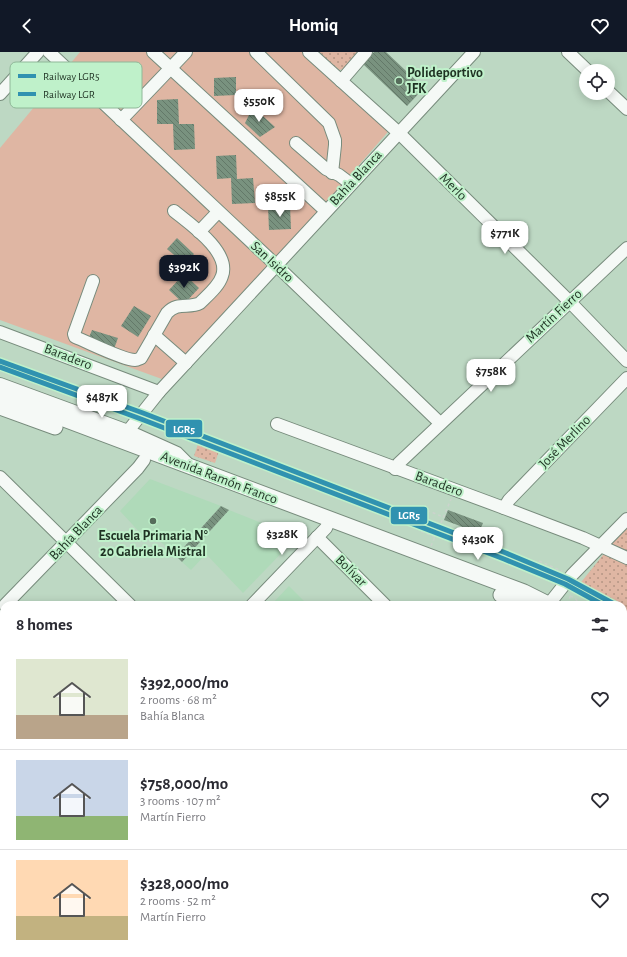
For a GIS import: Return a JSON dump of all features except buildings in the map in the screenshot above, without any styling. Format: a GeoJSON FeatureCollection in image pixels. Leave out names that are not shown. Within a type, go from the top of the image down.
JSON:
{"type":"FeatureCollection","features":[{"type":"Feature","properties":{"kind":"main road","name":"Avenida Ramón Franco"},"geometry":{"type":"LineString","coordinates":[[0,395],[194,469],[324,528],[524,592],[543,601]]}},
{"type":"Feature","properties":{"kind":"main road","name":"Avenida Ramón Franco"},"geometry":{"type":"LineString","coordinates":[[0,407],[516,601]]}},
{"type":"Feature","properties":{"kind":"street"},"geometry":{"type":"LineString","coordinates":[[29,62],[38,52]]}},
{"type":"Feature","properties":{"kind":"street","name":"San Isidro"},"geometry":{"type":"LineString","coordinates":[[49,52],[60,62]]}},
{"type":"Feature","properties":{"kind":"street"},"geometry":{"type":"LineString","coordinates":[[153,52],[326,211]]}},
{"type":"Feature","properties":{"kind":"street"},"geometry":{"type":"LineString","coordinates":[[142,98],[186,52]]}},
{"type":"Feature","properties":{"kind":"street"},"geometry":{"type":"LineString","coordinates":[[256,52],[329,123],[336,145],[332,172]]}},
{"type":"Feature","properties":{"kind":"street","name":"Merlo"},"geometry":{"type":"LineString","coordinates":[[309,52],[399,133],[570,302],[627,361]]}},
{"type":"Feature","properties":{"kind":"street"},"geometry":{"type":"LineString","coordinates":[[341,81],[366,52]]}},
{"type":"Feature","properties":{"kind":"street","name":"Bahía Blanca"},"geometry":{"type":"LineString","coordinates":[[128,431],[159,392],[474,52]]}},
{"type":"Feature","properties":{"kind":"street"},"geometry":{"type":"LineString","coordinates":[[568,52],[581,64]]}},
{"type":"Feature","properties":{"kind":"street"},"geometry":{"type":"LineString","coordinates":[[0,94],[10,83]]}},
{"type":"Feature","properties":{"kind":"street"},"geometry":{"type":"LineString","coordinates":[[615,98],[627,109]]}},
{"type":"Feature","properties":{"kind":"street","name":"San Isidro"},"geometry":{"type":"LineString","coordinates":[[108,108],[277,266],[440,424]]}},
{"type":"Feature","properties":{"kind":"street"},"geometry":{"type":"LineString","coordinates":[[121,120],[133,108]]}},
{"type":"Feature","properties":{"kind":"street"},"geometry":{"type":"LineString","coordinates":[[296,143],[326,169],[339,175],[351,184]]}},
{"type":"Feature","properties":{"kind":"street"},"geometry":{"type":"LineString","coordinates":[[93,281],[74,334],[75,337],[134,360],[138,360],[141,358],[171,309],[182,305],[197,304],[219,283],[223,275],[222,264],[217,251],[199,232],[174,212]]}},
{"type":"Feature","properties":{"kind":"street"},"geometry":{"type":"LineString","coordinates":[[199,232],[218,212]]}},
{"type":"Feature","properties":{"kind":"street","name":"Martín Fierro"},"geometry":{"type":"LineString","coordinates":[[395,469],[399,463],[627,248]]}},
{"type":"Feature","properties":{"kind":"street","name":"Baradero"},"geometry":{"type":"LineString","coordinates":[[0,332],[159,392]]}},
{"type":"Feature","properties":{"kind":"street"},"geometry":{"type":"LineString","coordinates":[[154,335],[186,363]]}},
{"type":"Feature","properties":{"kind":"street","name":"José Merlino"},"geometry":{"type":"LineString","coordinates":[[504,508],[509,500],[627,378]]}},
{"type":"Feature","properties":{"kind":"street"},"geometry":{"type":"LineString","coordinates":[[0,384],[128,431],[178,453],[194,469]]}},
{"type":"Feature","properties":{"kind":"street","name":"Baradero"},"geometry":{"type":"LineString","coordinates":[[277,424],[583,538],[627,558]]}},
{"type":"Feature","properties":{"kind":"street","name":"Bahía Blanca"},"geometry":{"type":"LineString","coordinates":[[9,601],[138,468],[144,460]]}},
{"type":"Feature","properties":{"kind":"street"},"geometry":{"type":"LineString","coordinates":[[0,476],[126,601]]}},
{"type":"Feature","properties":{"kind":"street"},"geometry":{"type":"LineString","coordinates":[[551,601],[572,575],[627,519]]}},
{"type":"Feature","properties":{"kind":"street"},"geometry":{"type":"LineString","coordinates":[[256,601],[324,528]]}},
{"type":"Feature","properties":{"kind":"street","name":"Bolívar"},"geometry":{"type":"LineString","coordinates":[[324,528],[382,601]]}},
{"type":"Feature","properties":{"kind":"path"},"geometry":{"type":"LineString","coordinates":[[441,523],[454,490]]}},
{"type":"Feature","properties":{"kind":"path"},"geometry":{"type":"LineString","coordinates":[[436,534],[435,537],[420,531],[429,511],[443,517]]}},
{"type":"Feature","properties":{"kind":"path"},"geometry":{"type":"LineString","coordinates":[[538,561],[572,575]]}},
{"type":"Feature","properties":{"kind":"path"},"geometry":{"type":"LineString","coordinates":[[570,596],[570,601]]}},
{"type":"Feature","properties":{"kind":"shaded area"},"geometry":{"type":"Polygon","coordinates":[[[80,52],[311,52],[393,126],[170,382],[0,320],[0,148],[33,108],[142,108],[142,62],[72,62],[80,52]]]}},
{"type":"Feature","properties":{"kind":"shaded area"},"geometry":{"type":"Polygon","coordinates":[[[318,52],[360,52],[344,69],[339,70],[318,52]]]}},
{"type":"Feature","properties":{"kind":"shaded area"},"geometry":{"type":"Polygon","coordinates":[[[198,444],[219,451],[215,463],[194,456],[198,444]]]}},
{"type":"Feature","properties":{"kind":"shaded area","name":"Escuela Primaria N° 20 Gabriela Mistral"},"geometry":{"type":"Polygon","coordinates":[[[150,479],[221,506],[176,556],[150,532],[145,538],[120,511],[150,479]]]}},
{"type":"Feature","properties":{"kind":"shaded area"},"geometry":{"type":"Polygon","coordinates":[[[229,510],[297,537],[243,593],[206,554],[191,570],[182,562],[229,510]]]}},
{"type":"Feature","properties":{"kind":"shaded area"},"geometry":{"type":"Polygon","coordinates":[[[627,525],[627,601],[593,601],[574,591],[627,525]]]}},
{"type":"Feature","properties":{"kind":"shaded area"},"geometry":{"type":"Polygon","coordinates":[[[289,586],[304,601],[275,601],[289,586]]]}},
{"type":"Feature","properties":{"kind":"rail line","name":"LGR5"},"geometry":{"type":"LineString","coordinates":[[0,361],[143,413],[506,553],[568,579],[609,601]]}},
{"type":"Feature","properties":{"kind":"rail line","name":"LGR"},"geometry":{"type":"LineString","coordinates":[[0,367],[141,419],[504,559],[565,584],[596,601]]}},
{"type":"Feature","properties":{"kind":"place","name":"Polideportivo JFK"},"geometry":{"type":"Point","coordinates":[399,81]}},
{"type":"Feature","properties":{"kind":"place","name":"Escuela Primaria N° 20 Gabriela Mistral"},"geometry":{"type":"Point","coordinates":[153,521]}}]}
